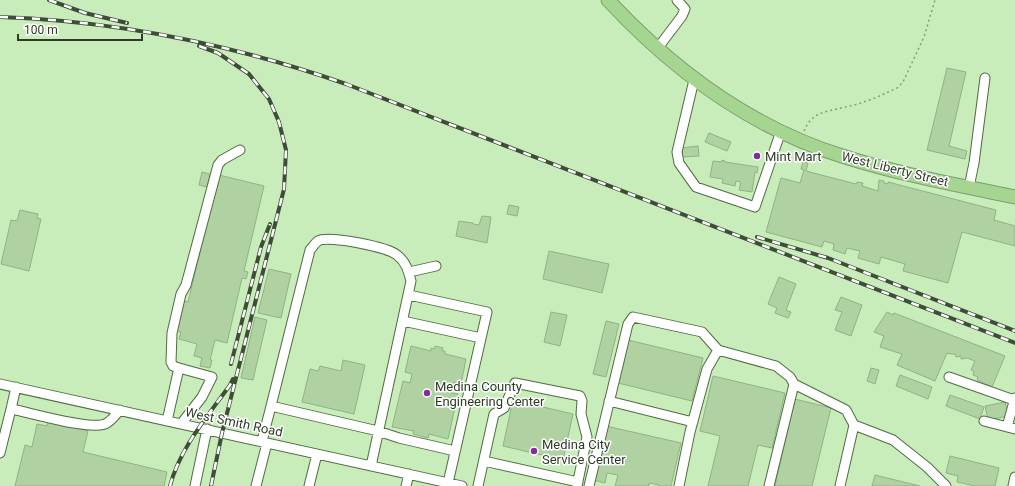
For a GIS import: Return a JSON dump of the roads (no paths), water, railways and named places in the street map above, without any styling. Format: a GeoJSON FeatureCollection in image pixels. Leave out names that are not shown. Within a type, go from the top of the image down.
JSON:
{"type":"FeatureCollection","features":[{"type":"Feature","properties":{"kind":"highway","name":"West Liberty Street"},"geometry":{"type":"LineString","coordinates":[[608,0],[657,49],[694,80],[726,102],[757,120],[799,140],[840,156],[1015,197]]}},
{"type":"Feature","properties":{"kind":"street"},"geometry":{"type":"LineString","coordinates":[[677,0],[685,9]]}},
{"type":"Feature","properties":{"kind":"street"},"geometry":{"type":"LineString","coordinates":[[657,49],[682,16],[689,0]]}},
{"type":"Feature","properties":{"kind":"street"},"geometry":{"type":"LineString","coordinates":[[970,187],[985,78]]}},
{"type":"Feature","properties":{"kind":"street"},"geometry":{"type":"LineString","coordinates":[[694,80],[677,152],[679,163],[696,187],[755,207],[780,131]]}},
{"type":"Feature","properties":{"kind":"street"},"geometry":{"type":"LineString","coordinates":[[181,424],[202,397],[212,376],[173,366],[171,362],[172,333],[218,165],[222,160],[240,150]]}},
{"type":"Feature","properties":{"kind":"street"},"geometry":{"type":"LineString","coordinates":[[256,486],[271,406],[306,262],[310,250],[318,241],[330,239],[385,248],[396,254],[407,265],[409,272],[411,281],[409,295],[371,466]]}},
{"type":"Feature","properties":{"kind":"street"},"geometry":{"type":"LineString","coordinates":[[409,272],[436,266]]}},
{"type":"Feature","properties":{"kind":"street"},"geometry":{"type":"LineString","coordinates":[[409,295],[487,312],[448,483]]}},
{"type":"Feature","properties":{"kind":"street"},"geometry":{"type":"LineString","coordinates":[[589,486],[628,324],[634,317],[702,332],[718,350],[776,366],[790,377],[794,384],[846,410],[854,425],[893,440],[927,467],[946,486]]}},
{"type":"Feature","properties":{"kind":"street"},"geometry":{"type":"LineString","coordinates":[[403,321],[481,338]]}},
{"type":"Feature","properties":{"kind":"street"},"geometry":{"type":"LineString","coordinates":[[679,486],[693,422],[707,369],[718,350]]}},
{"type":"Feature","properties":{"kind":"street"},"geometry":{"type":"LineString","coordinates":[[167,421],[179,368]]}},
{"type":"Feature","properties":{"kind":"street"},"geometry":{"type":"LineString","coordinates":[[950,377],[1015,399],[1011,428],[984,421]]}},
{"type":"Feature","properties":{"kind":"street"},"geometry":{"type":"LineString","coordinates":[[478,486],[494,414],[504,408],[515,383],[580,396],[582,401],[580,414],[587,437],[577,484],[484,461]]}},
{"type":"Feature","properties":{"kind":"street","name":"West Smith Road"},"geometry":{"type":"LineString","coordinates":[[0,384],[462,486]]}},
{"type":"Feature","properties":{"kind":"street"},"geometry":{"type":"LineString","coordinates":[[769,486],[794,384]]}},
{"type":"Feature","properties":{"kind":"street"},"geometry":{"type":"LineString","coordinates":[[0,454],[16,387]]}},
{"type":"Feature","properties":{"kind":"street"},"geometry":{"type":"LineString","coordinates":[[609,401],[693,422]]}},
{"type":"Feature","properties":{"kind":"street"},"geometry":{"type":"LineString","coordinates":[[271,406],[378,431],[399,438],[455,452]]}},
{"type":"Feature","properties":{"kind":"street"},"geometry":{"type":"LineString","coordinates":[[11,410],[83,425],[99,426],[107,424],[120,410]]}},
{"type":"Feature","properties":{"kind":"street"},"geometry":{"type":"LineString","coordinates":[[840,486],[854,425]]}},
{"type":"Feature","properties":{"kind":"street"},"geometry":{"type":"LineString","coordinates":[[195,486],[207,429]]}},
{"type":"Feature","properties":{"kind":"street"},"geometry":{"type":"LineString","coordinates":[[309,486],[317,454]]}},
{"type":"Feature","properties":{"kind":"street"},"geometry":{"type":"LineString","coordinates":[[406,486],[409,474]]}},
{"type":"Feature","properties":{"kind":"street"},"geometry":{"type":"LineString","coordinates":[[1013,486],[1015,477]]}},
{"type":"Feature","properties":{"kind":"railway"},"geometry":{"type":"LineString","coordinates":[[49,0],[85,13],[127,23]]}},
{"type":"Feature","properties":{"kind":"railway"},"geometry":{"type":"LineString","coordinates":[[0,17],[44,19],[89,24],[176,37],[304,70],[346,84],[1015,343]]}},
{"type":"Feature","properties":{"kind":"railway"},"geometry":{"type":"LineString","coordinates":[[199,46],[218,53],[249,74],[269,99],[279,122],[286,150],[284,189],[222,433],[211,486]]}},
{"type":"Feature","properties":{"kind":"railway"},"geometry":{"type":"LineString","coordinates":[[231,364],[261,247],[270,224]]}},
{"type":"Feature","properties":{"kind":"railway"},"geometry":{"type":"LineString","coordinates":[[757,237],[828,258],[1015,331]]}},
{"type":"Feature","properties":{"kind":"railway"},"geometry":{"type":"LineString","coordinates":[[170,486],[180,459],[187,446],[233,379]]}},
{"type":"Feature","properties":{"kind":"place","name":"Mint Mart"},"geometry":{"type":"Point","coordinates":[757,156]}},
{"type":"Feature","properties":{"kind":"place","name":"Medina County Engineering Center"},"geometry":{"type":"Point","coordinates":[427,393]}},
{"type":"Feature","properties":{"kind":"place","name":"Medina City Service Center"},"geometry":{"type":"Point","coordinates":[534,451]}}]}
